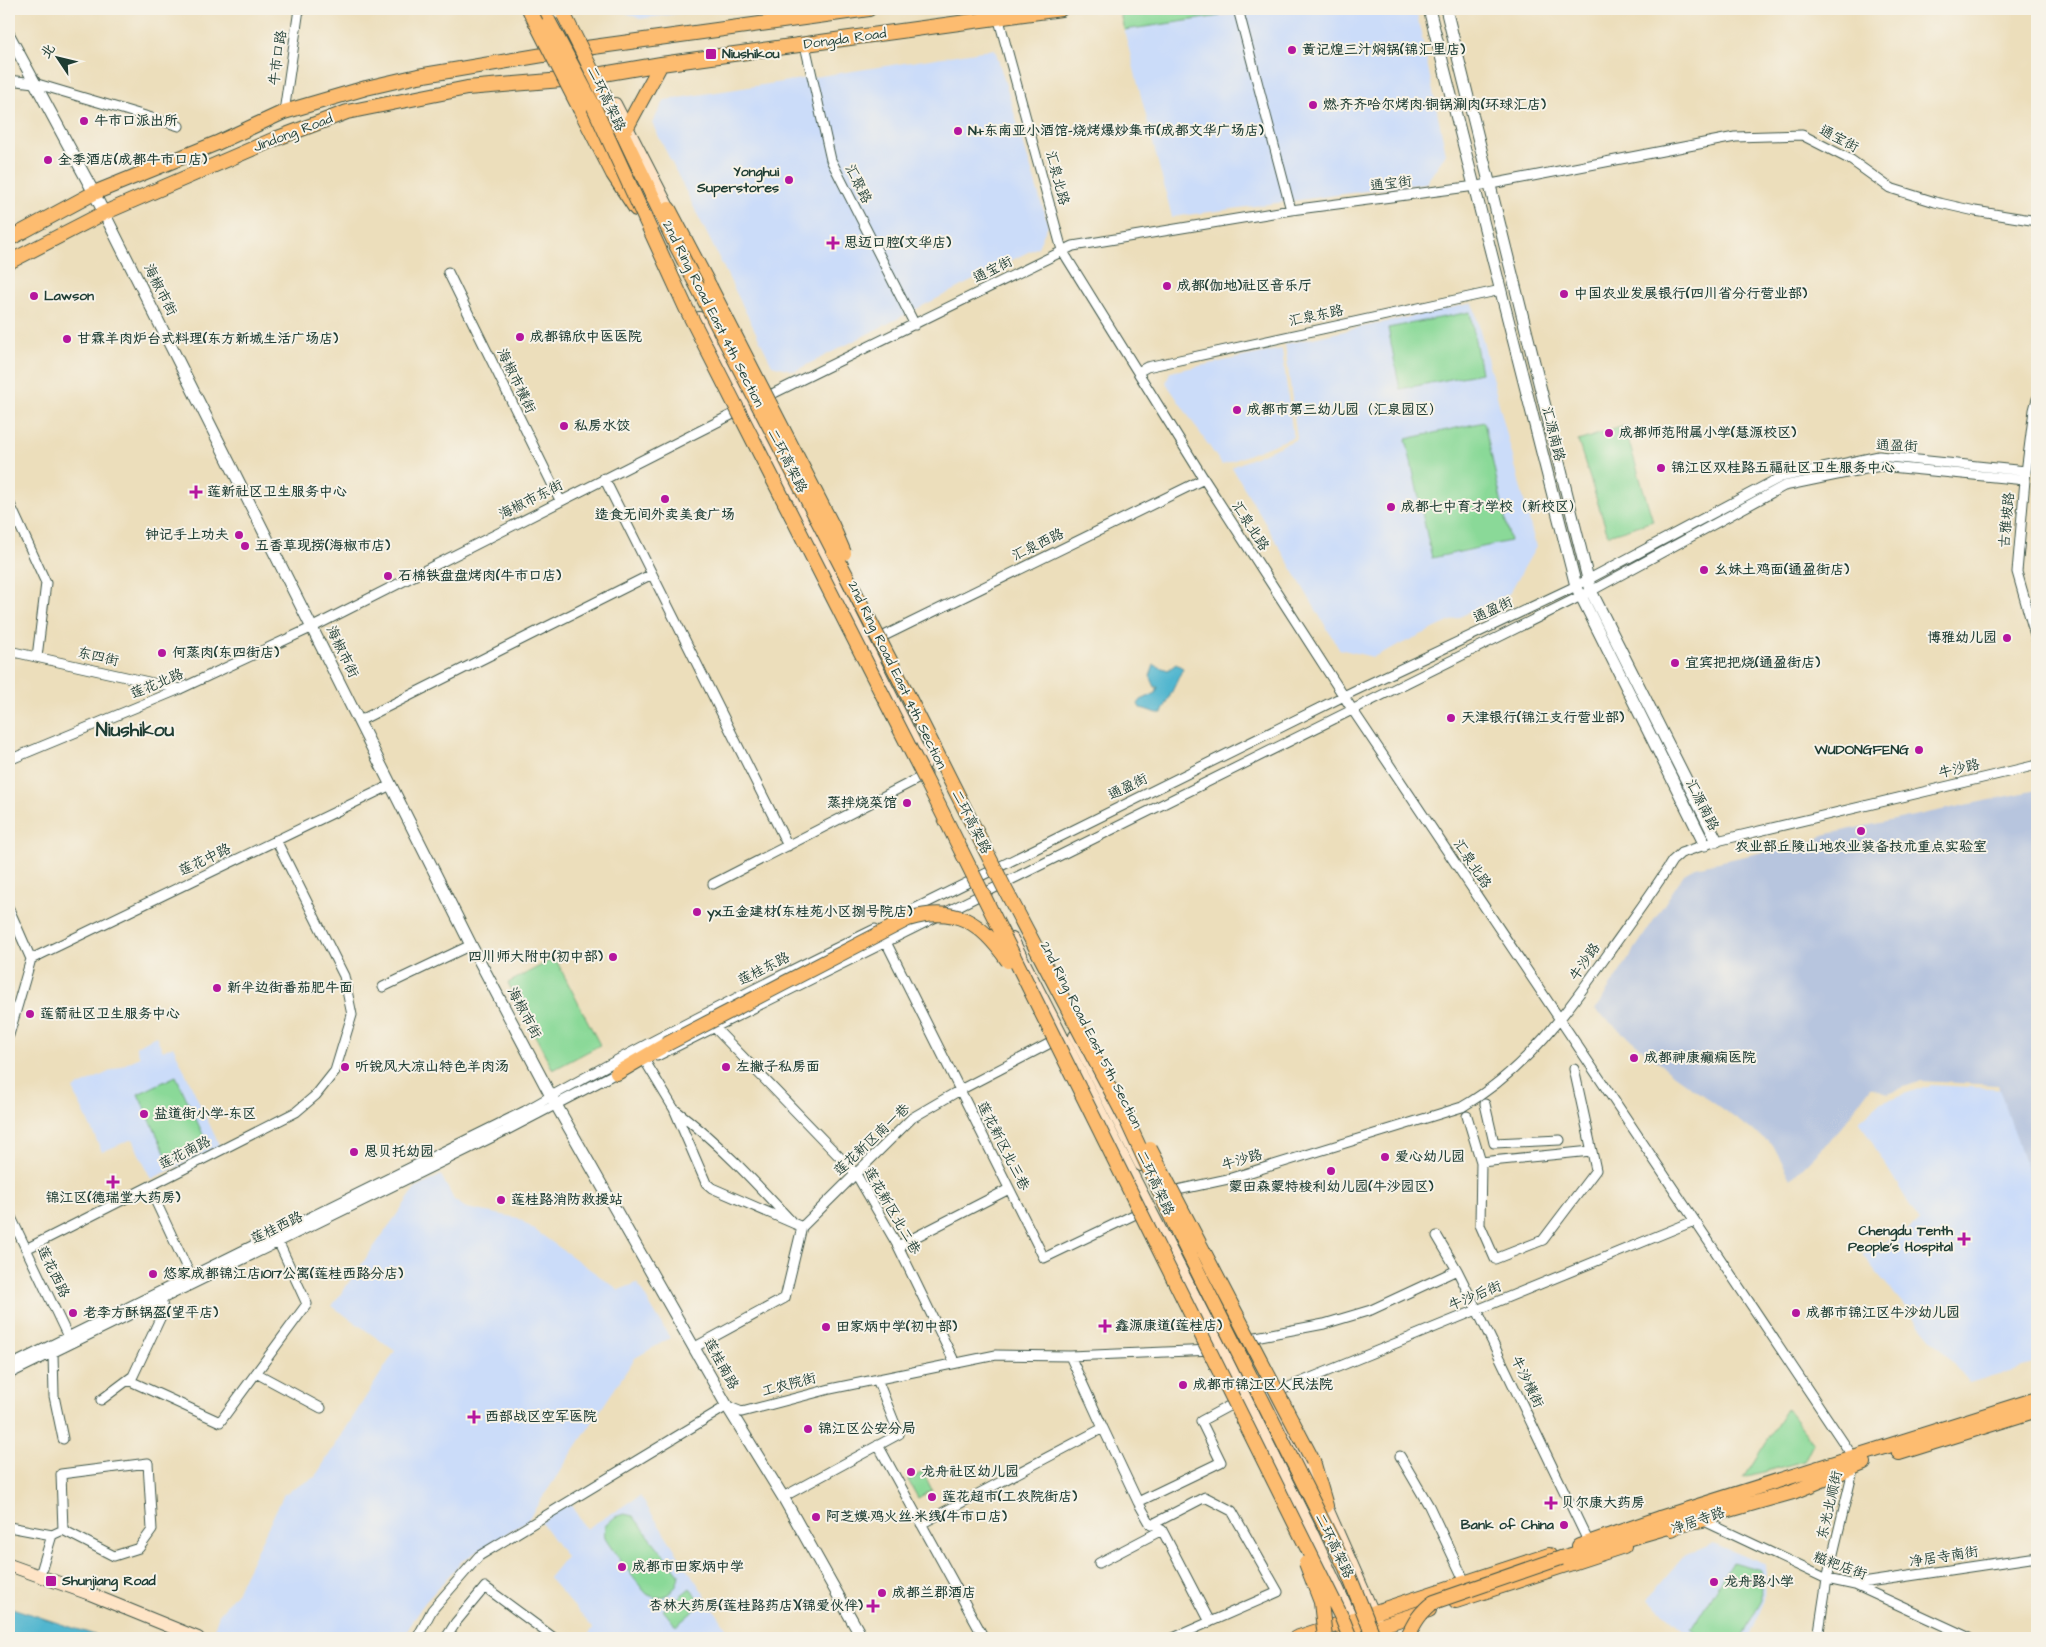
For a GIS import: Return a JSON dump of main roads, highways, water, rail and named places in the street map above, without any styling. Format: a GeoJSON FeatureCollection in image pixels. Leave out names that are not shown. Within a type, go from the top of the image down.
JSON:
{"type":"FeatureCollection","features":[{"type":"Feature","properties":{"kind":"main road"},"geometry":{"type":"LineString","coordinates":[[529,9],[613,174],[650,230]]}},
{"type":"Feature","properties":{"kind":"main road","name":"2nd Ring Road East 4th Section"},"geometry":{"type":"LineString","coordinates":[[536,9],[745,408],[876,639],[929,773],[986,874]]}},
{"type":"Feature","properties":{"kind":"main road","name":"二环高架路"},"geometry":{"type":"LineString","coordinates":[[542,9],[593,105],[686,308],[1043,1014],[1342,1618],[1355,1632]]}},
{"type":"Feature","properties":{"kind":"main road","name":"二环高架路"},"geometry":{"type":"LineString","coordinates":[[560,9],[675,243],[876,639],[1128,1122],[1180,1236],[1378,1629]]}},
{"type":"Feature","properties":{"kind":"main road","name":"2nd Ring Road East 4th Section"},"geometry":{"type":"LineString","coordinates":[[560,9],[579,49],[599,74],[628,127],[669,209],[676,231],[762,399],[986,874]]}},
{"type":"Feature","properties":{"kind":"main road","name":"Dongda Road"},"geometry":{"type":"LineString","coordinates":[[559,53],[869,9]]}},
{"type":"Feature","properties":{"kind":"main road","name":"Dongda Road"},"geometry":{"type":"LineString","coordinates":[[599,74],[805,45],[997,13],[1061,9]]}},
{"type":"Feature","properties":{"kind":"main road","name":"Jindong Road"},"geometry":{"type":"LineString","coordinates":[[9,239],[94,193],[284,112],[366,88],[418,76],[559,53]]}},
{"type":"Feature","properties":{"kind":"main road"},"geometry":{"type":"LineString","coordinates":[[628,127],[661,64]]}},
{"type":"Feature","properties":{"kind":"main road","name":"Jindong Road"},"geometry":{"type":"LineString","coordinates":[[9,262],[104,213],[275,139],[347,112],[467,88],[574,79],[599,74]]}},
{"type":"Feature","properties":{"kind":"main road"},"geometry":{"type":"LineString","coordinates":[[669,209],[832,525],[876,639]]}},
{"type":"Feature","properties":{"kind":"main road"},"geometry":{"type":"LineString","coordinates":[[686,308],[698,348],[831,606],[876,639]]}},
{"type":"Feature","properties":{"kind":"main road","name":"2nd Ring Road East 5th Section"},"geometry":{"type":"LineString","coordinates":[[986,874],[1156,1195],[1326,1506],[1378,1629]]}},
{"type":"Feature","properties":{"kind":"main road","name":"2nd Ring Road East 5th Section"},"geometry":{"type":"LineString","coordinates":[[993,888],[1063,1037],[1244,1397],[1355,1632]]}},
{"type":"Feature","properties":{"kind":"main road"},"geometry":{"type":"LineString","coordinates":[[617,1073],[665,1045],[908,919],[927,914],[954,916],[968,920],[980,928],[994,941],[1043,1014]]}},
{"type":"Feature","properties":{"kind":"main road"},"geometry":{"type":"LineString","coordinates":[[1128,1122],[1140,1131],[1312,1460],[1326,1506]]}},
{"type":"Feature","properties":{"kind":"main road","name":"净居寺路"},"geometry":{"type":"LineString","coordinates":[[1355,1632],[1378,1629],[1664,1533],[1682,1524],[1702,1520],[1726,1511],[1793,1492],[1853,1462],[2037,1399]]}},
{"type":"Feature","properties":{"kind":"main road","name":"净居寺路"},"geometry":{"type":"LineString","coordinates":[[1378,1629],[1465,1582],[1590,1543],[1660,1518],[2037,1410]]}},
{"type":"Feature","properties":{"kind":"main road"},"geometry":{"type":"LineString","coordinates":[[1246,1422],[1263,1470],[1304,1557],[1318,1592],[1325,1638]]}},
{"type":"Feature","properties":{"kind":"main road"},"geometry":{"type":"LineString","coordinates":[[1407,1638],[1424,1609],[1434,1602],[1561,1558],[1682,1524]]}},
{"type":"Feature","properties":{"kind":"main road"},"geometry":{"type":"LineString","coordinates":[[9,1565],[40,1575],[198,1638]]}},
{"type":"Feature","properties":{"kind":"main road"},"geometry":{"type":"LineString","coordinates":[[9,1573],[94,1604],[178,1638]]}},
{"type":"Feature","properties":{"kind":"main road"},"geometry":{"type":"LineString","coordinates":[[1296,1638],[1355,1632]]}},
{"type":"Feature","properties":{"kind":"main road"},"geometry":{"type":"LineString","coordinates":[[1342,1638],[1355,1632]]}},
{"type":"Feature","properties":{"kind":"water"},"geometry":{"type":"Polygon","coordinates":[[[1176,664],[1183,668],[1162,713],[1140,708],[1138,704],[1141,700],[1156,693],[1158,687],[1155,687],[1150,676],[1154,665],[1168,670],[1176,664]]]}},
{"type":"Feature","properties":{"kind":"water"},"geometry":{"type":"Polygon","coordinates":[[[9,1607],[104,1638],[9,1638],[9,1607]]]}},
{"type":"Feature","properties":{"kind":"place","name":"黄记煌三汁焖锅(锦汇里店)"},"geometry":{"type":"Point","coordinates":[1292,50]}},
{"type":"Feature","properties":{"kind":"place","name":"Niushikou"},"geometry":{"type":"Point","coordinates":[711,54]}},
{"type":"Feature","properties":{"kind":"place","name":"燃·齐齐哈尔烤肉·铜锅涮肉(环球汇店)"},"geometry":{"type":"Point","coordinates":[1313,105]}},
{"type":"Feature","properties":{"kind":"place","name":"牛市口派出所"},"geometry":{"type":"Point","coordinates":[84,121]}},
{"type":"Feature","properties":{"kind":"place","name":"N+东南亚小酒馆-烧烤爆炒集市(成都文华广场店)"},"geometry":{"type":"Point","coordinates":[958,131]}},
{"type":"Feature","properties":{"kind":"place","name":"全季酒店(成都牛市口店)"},"geometry":{"type":"Point","coordinates":[48,160]}},
{"type":"Feature","properties":{"kind":"place","name":"Yonghui Superstores"},"geometry":{"type":"Point","coordinates":[789,180]}},
{"type":"Feature","properties":{"kind":"place","name":"思迈口腔(文华店)"},"geometry":{"type":"Point","coordinates":[833,243]}},
{"type":"Feature","properties":{"kind":"place","name":"成都(伽地)社区音乐厅"},"geometry":{"type":"Point","coordinates":[1167,286]}},
{"type":"Feature","properties":{"kind":"place","name":"中国农业发展银行(四川省分行营业部)"},"geometry":{"type":"Point","coordinates":[1564,294]}},
{"type":"Feature","properties":{"kind":"place","name":"Lawson"},"geometry":{"type":"Point","coordinates":[34,296]}},
{"type":"Feature","properties":{"kind":"place","name":"成都锦欣中医医院"},"geometry":{"type":"Point","coordinates":[520,337]}},
{"type":"Feature","properties":{"kind":"place","name":"甘霖羊肉炉台式料理(东方新城生活广场店)"},"geometry":{"type":"Point","coordinates":[67,339]}},
{"type":"Feature","properties":{"kind":"place","name":"成都市第三幼儿园（汇泉园区）"},"geometry":{"type":"Point","coordinates":[1237,410]}},
{"type":"Feature","properties":{"kind":"place","name":"私房水饺"},"geometry":{"type":"Point","coordinates":[564,426]}},
{"type":"Feature","properties":{"kind":"place","name":"成都师范附属小学(慧源校区)"},"geometry":{"type":"Point","coordinates":[1609,433]}},
{"type":"Feature","properties":{"kind":"place","name":"锦江区双桂路五福社区卫生服务中心"},"geometry":{"type":"Point","coordinates":[1661,468]}},
{"type":"Feature","properties":{"kind":"place","name":"莲新社区卫生服务中心"},"geometry":{"type":"Point","coordinates":[196,492]}},
{"type":"Feature","properties":{"kind":"place","name":"造食无间外卖美食广场"},"geometry":{"type":"Point","coordinates":[665,499]}},
{"type":"Feature","properties":{"kind":"place","name":"成都七中育才学校（新校区）"},"geometry":{"type":"Point","coordinates":[1391,507]}},
{"type":"Feature","properties":{"kind":"place","name":"钟记手上功夫"},"geometry":{"type":"Point","coordinates":[239,535]}},
{"type":"Feature","properties":{"kind":"place","name":"五香草现捞(海椒市店)"},"geometry":{"type":"Point","coordinates":[245,546]}},
{"type":"Feature","properties":{"kind":"place","name":"幺妹土鸡面(通盈街店)"},"geometry":{"type":"Point","coordinates":[1704,570]}},
{"type":"Feature","properties":{"kind":"place","name":"石棉铁盘盘烤肉(牛市口店)"},"geometry":{"type":"Point","coordinates":[388,576]}},
{"type":"Feature","properties":{"kind":"place","name":"博雅幼儿园"},"geometry":{"type":"Point","coordinates":[2007,638]}},
{"type":"Feature","properties":{"kind":"place","name":"何蒸肉(东四街店)"},"geometry":{"type":"Point","coordinates":[162,653]}},
{"type":"Feature","properties":{"kind":"place","name":"宜宾把把烧(通盈街店)"},"geometry":{"type":"Point","coordinates":[1675,663]}},
{"type":"Feature","properties":{"kind":"place","name":"天津银行(锦江支行营业部)"},"geometry":{"type":"Point","coordinates":[1451,718]}},
{"type":"Feature","properties":{"kind":"place","name":"WUDONGFENG"},"geometry":{"type":"Point","coordinates":[1919,750]}},
{"type":"Feature","properties":{"kind":"place","name":"蒸拌烧菜馆"},"geometry":{"type":"Point","coordinates":[907,803]}},
{"type":"Feature","properties":{"kind":"place","name":"农业部丘陵山地农业装备技术重点实验室"},"geometry":{"type":"Point","coordinates":[1861,831]}},
{"type":"Feature","properties":{"kind":"place","name":"yx五金建材(东桂苑小区捌号院店)"},"geometry":{"type":"Point","coordinates":[697,912]}},
{"type":"Feature","properties":{"kind":"place","name":"四川师大附中(初中部)"},"geometry":{"type":"Point","coordinates":[613,957]}},
{"type":"Feature","properties":{"kind":"place","name":"新半边街番茄肥牛面"},"geometry":{"type":"Point","coordinates":[217,988]}},
{"type":"Feature","properties":{"kind":"place","name":"莲箭社区卫生服务中心"},"geometry":{"type":"Point","coordinates":[30,1014]}},
{"type":"Feature","properties":{"kind":"place","name":"成都神康癫痫医院"},"geometry":{"type":"Point","coordinates":[1634,1058]}},
{"type":"Feature","properties":{"kind":"place","name":"听锐风大凉山特色羊肉汤"},"geometry":{"type":"Point","coordinates":[345,1067]}},
{"type":"Feature","properties":{"kind":"place","name":"左撇子私房面"},"geometry":{"type":"Point","coordinates":[726,1067]}},
{"type":"Feature","properties":{"kind":"place","name":"盐道街小学-东区"},"geometry":{"type":"Point","coordinates":[144,1114]}},
{"type":"Feature","properties":{"kind":"place","name":"恩贝托幼园"},"geometry":{"type":"Point","coordinates":[354,1152]}},
{"type":"Feature","properties":{"kind":"place","name":"爱心幼儿园"},"geometry":{"type":"Point","coordinates":[1385,1157]}},
{"type":"Feature","properties":{"kind":"place","name":"蒙田森蒙特梭利幼儿园(牛沙园区)"},"geometry":{"type":"Point","coordinates":[1331,1171]}},
{"type":"Feature","properties":{"kind":"place","name":"锦江区(德瑞堂大药房)"},"geometry":{"type":"Point","coordinates":[113,1182]}},
{"type":"Feature","properties":{"kind":"place","name":"莲桂路消防救援站"},"geometry":{"type":"Point","coordinates":[501,1200]}},
{"type":"Feature","properties":{"kind":"place","name":"Chengdu Tenth People's Hospital"},"geometry":{"type":"Point","coordinates":[1964,1239]}},
{"type":"Feature","properties":{"kind":"place","name":"悠家成都锦江店1017公寓(莲桂西路分店)"},"geometry":{"type":"Point","coordinates":[153,1274]}},
{"type":"Feature","properties":{"kind":"place","name":"老李方酥锅盔(望平店)"},"geometry":{"type":"Point","coordinates":[73,1313]}},
{"type":"Feature","properties":{"kind":"place","name":"成都市锦江区牛沙幼儿园"},"geometry":{"type":"Point","coordinates":[1796,1313]}},
{"type":"Feature","properties":{"kind":"place","name":"鑫源康道(莲桂店)"},"geometry":{"type":"Point","coordinates":[1105,1326]}},
{"type":"Feature","properties":{"kind":"place","name":"田家炳中学(初中部)"},"geometry":{"type":"Point","coordinates":[826,1327]}},
{"type":"Feature","properties":{"kind":"place","name":"成都市锦江区人民法院"},"geometry":{"type":"Point","coordinates":[1183,1385]}},
{"type":"Feature","properties":{"kind":"place","name":"西部战区空军医院"},"geometry":{"type":"Point","coordinates":[474,1417]}},
{"type":"Feature","properties":{"kind":"place","name":"锦江区公安分局"},"geometry":{"type":"Point","coordinates":[808,1429]}},
{"type":"Feature","properties":{"kind":"place","name":"龙舟社区幼儿园"},"geometry":{"type":"Point","coordinates":[911,1472]}},
{"type":"Feature","properties":{"kind":"place","name":"莲花超市(工农院街店)"},"geometry":{"type":"Point","coordinates":[932,1497]}},
{"type":"Feature","properties":{"kind":"place","name":"贝尔康大药房"},"geometry":{"type":"Point","coordinates":[1551,1503]}},
{"type":"Feature","properties":{"kind":"place","name":"阿芝嫫·鸡火丝·米线(牛市口店)"},"geometry":{"type":"Point","coordinates":[816,1517]}},
{"type":"Feature","properties":{"kind":"place","name":"Bank of China"},"geometry":{"type":"Point","coordinates":[1564,1525]}},
{"type":"Feature","properties":{"kind":"place","name":"成都市田家炳中学"},"geometry":{"type":"Point","coordinates":[622,1567]}},
{"type":"Feature","properties":{"kind":"place","name":"Shunjiang Road"},"geometry":{"type":"Point","coordinates":[51,1581]}},
{"type":"Feature","properties":{"kind":"place","name":"龙舟路小学"},"geometry":{"type":"Point","coordinates":[1714,1582]}},
{"type":"Feature","properties":{"kind":"place","name":"成都兰郡酒店"},"geometry":{"type":"Point","coordinates":[882,1593]}},
{"type":"Feature","properties":{"kind":"place","name":"杏林大药房(莲桂路药店)(锦爱伙伴)"},"geometry":{"type":"Point","coordinates":[873,1606]}},
{"type":"Feature","properties":{"kind":"district","name":"Niushikou"},"geometry":{"type":"Point","coordinates":[135,730]}}]}
